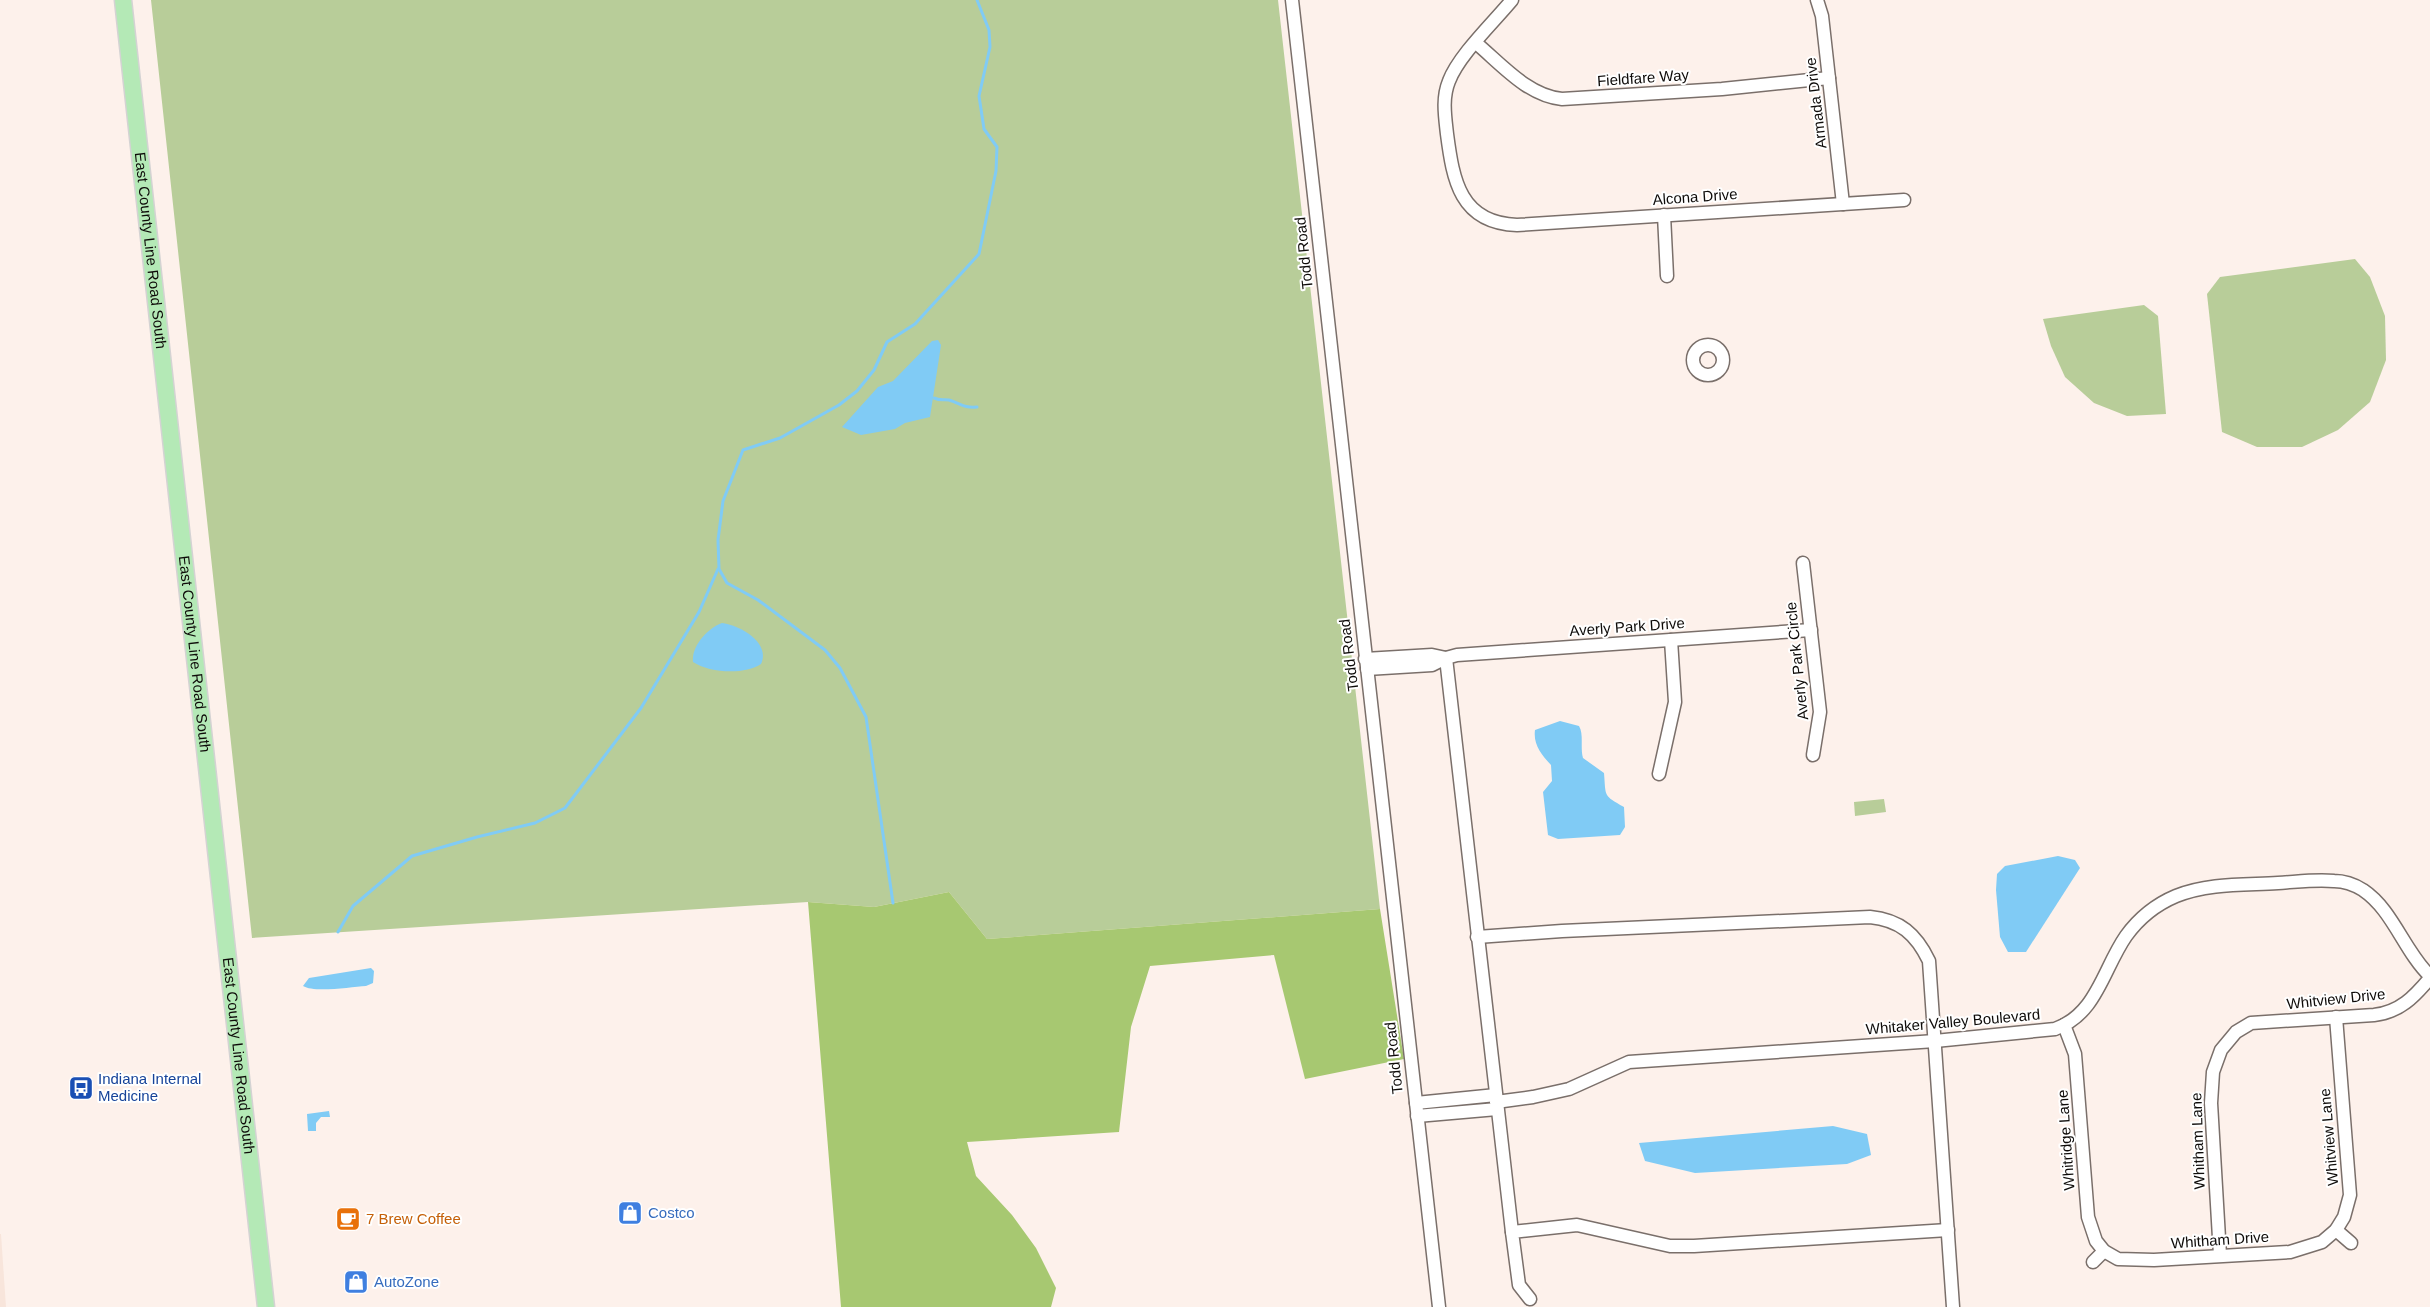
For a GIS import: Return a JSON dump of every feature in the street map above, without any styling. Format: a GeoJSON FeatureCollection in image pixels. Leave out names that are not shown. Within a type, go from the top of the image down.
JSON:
{"type":"FeatureCollection","features":[{"type":"Feature","properties":{"kind":"main road","name":"East County Line Road South"},"geometry":{"type":"LineString","coordinates":[[123,0],[266,1307]]}},
{"type":"Feature","properties":{"kind":"street","name":"Todd Road"},"geometry":{"type":"LineString","coordinates":[[1292,0],[1438,1307]]}},
{"type":"Feature","properties":{"kind":"street","name":"Alcona Drive"},"geometry":{"type":"LineString","coordinates":[[1512,0],[1451,75],[1445,97],[1451,168],[1456,186],[1470,207],[1490,219],[1504,224],[1517,225],[1904,200]]}},
{"type":"Feature","properties":{"kind":"street","name":"Armada Drive"},"geometry":{"type":"LineString","coordinates":[[1817,0],[1822,16],[1843,204]]}},
{"type":"Feature","properties":{"kind":"street","name":"Fieldfare Way"},"geometry":{"type":"LineString","coordinates":[[1476,43],[1532,89],[1545,96],[1562,99],[1722,89],[1829,78]]}},
{"type":"Feature","properties":{"kind":"street"},"geometry":{"type":"LineString","coordinates":[[1664,215],[1667,276]]}},
{"type":"Feature","properties":{"kind":"street","name":"Averly Park Circle"},"geometry":{"type":"LineString","coordinates":[[1803,563],[1820,712],[1813,755]]}},
{"type":"Feature","properties":{"kind":"street","name":"Averly Park Drive"},"geometry":{"type":"LineString","coordinates":[[1366,664],[1432,665],[1457,655],[1810,630]]}},
{"type":"Feature","properties":{"kind":"street"},"geometry":{"type":"LineString","coordinates":[[1659,774],[1675,702],[1671,640]]}},
{"type":"Feature","properties":{"kind":"street"},"geometry":{"type":"LineString","coordinates":[[1446,658],[1512,1232],[1519,1285],[1530,1299]]}},
{"type":"Feature","properties":{"kind":"street","name":"Whitaker Valley Boulevard"},"geometry":{"type":"LineString","coordinates":[[1416,1110],[1497,1102],[1569,1089],[1629,1062],[1935,1041],[2044,1031],[2064,1025],[2078,1016],[2090,1004],[2120,944],[2140,920],[2153,909],[2173,898],[2205,888],[2325,880],[2354,885],[2376,901],[2413,958],[2430,977]]}},
{"type":"Feature","properties":{"kind":"street"},"geometry":{"type":"LineString","coordinates":[[1477,936],[1562,930],[1870,917],[1887,919],[1906,928],[1921,945],[1929,961],[1953,1307]]}},
{"type":"Feature","properties":{"kind":"street","name":"Whitview Drive"},"geometry":{"type":"LineString","coordinates":[[2236,1032],[2251,1023],[2377,1014],[2395,1010],[2412,998],[2430,977]]}},
{"type":"Feature","properties":{"kind":"street","name":"Whitview Lane"},"geometry":{"type":"LineString","coordinates":[[2336,1017],[2350,1196],[2344,1217],[2336,1230]]}},
{"type":"Feature","properties":{"kind":"street","name":"Whitridge Lane"},"geometry":{"type":"LineString","coordinates":[[2064,1025],[2075,1054],[2088,1217],[2096,1241],[2104,1251]]}},
{"type":"Feature","properties":{"kind":"street","name":"Whitham Lane"},"geometry":{"type":"LineString","coordinates":[[2220,1255],[2211,1103],[2213,1072],[2221,1050],[2236,1032]]}},
{"type":"Feature","properties":{"kind":"street"},"geometry":{"type":"LineString","coordinates":[[1512,1232],[1577,1225],[1670,1246],[1686,1246],[1948,1230]]}},
{"type":"Feature","properties":{"kind":"street"},"geometry":{"type":"LineString","coordinates":[[2336,1230],[2351,1243]]}},
{"type":"Feature","properties":{"kind":"street","name":"Whitham Drive"},"geometry":{"type":"LineString","coordinates":[[2104,1251],[2118,1259],[2139,1260],[2290,1252],[2322,1242],[2336,1230]]}},
{"type":"Feature","properties":{"kind":"street"},"geometry":{"type":"LineString","coordinates":[[2093,1262],[2104,1251]]}},
{"type":"Feature","properties":{"kind":"shaded area"},"geometry":{"type":"Polygon","coordinates":[[[1,1234],[6,1307],[0,1307],[1,1234]]]}},
{"type":"Feature","properties":{"kind":"green space"},"geometry":{"type":"Polygon","coordinates":[[[151,0],[1278,0],[1380,909],[987,939],[949,892],[874,907],[808,902],[252,938],[151,0]]]}},
{"type":"Feature","properties":{"kind":"green space"},"geometry":{"type":"Polygon","coordinates":[[[2355,259],[2370,277],[2385,316],[2386,360],[2370,402],[2338,430],[2302,447],[2257,447],[2222,432],[2207,294],[2220,277],[2355,259]]]}},
{"type":"Feature","properties":{"kind":"green space"},"geometry":{"type":"Polygon","coordinates":[[[2144,305],[2158,316],[2166,414],[2127,416],[2094,403],[2065,377],[2051,346],[2043,319],[2144,305]]]}},
{"type":"Feature","properties":{"kind":"green space"},"geometry":{"type":"Polygon","coordinates":[[[1884,799],[1886,812],[1855,816],[1854,802],[1884,799]]]}},
{"type":"Feature","properties":{"kind":"green space"},"geometry":{"type":"Polygon","coordinates":[[[949,892],[987,939],[1380,909],[1404,1059],[1305,1079],[1274,955],[1150,966],[1131,1027],[1119,1132],[967,1142],[976,1176],[1012,1215],[1036,1248],[1056,1288],[1051,1307],[841,1307],[808,902],[874,907],[949,892]]]}},
{"type":"Feature","properties":{"kind":"water"},"geometry":{"type":"Polygon","coordinates":[[[938,340],[941,345],[930,417],[905,423],[895,429],[861,435],[842,427],[878,387],[893,381],[932,341],[938,340]]]}},
{"type":"Feature","properties":{"kind":"water"},"geometry":{"type":"Polygon","coordinates":[[[722,623],[745,631],[758,642],[763,656],[761,664],[746,670],[727,671],[700,666],[693,662],[695,650],[701,638],[711,629],[722,623]]]}},
{"type":"Feature","properties":{"kind":"water"},"geometry":{"type":"Polygon","coordinates":[[[1560,721],[1579,726],[1583,758],[1604,773],[1607,795],[1624,807],[1625,827],[1620,835],[1558,839],[1548,835],[1543,792],[1552,781],[1551,765],[1537,745],[1535,730],[1560,721]]]}},
{"type":"Feature","properties":{"kind":"water"},"geometry":{"type":"Polygon","coordinates":[[[2058,856],[2075,860],[2080,868],[2026,952],[2008,952],[2000,937],[1996,890],[1997,874],[2005,866],[2058,856]]]}},
{"type":"Feature","properties":{"kind":"water"},"geometry":{"type":"Polygon","coordinates":[[[371,968],[374,971],[373,983],[366,986],[315,989],[303,986],[309,978],[371,968]]]}},
{"type":"Feature","properties":{"kind":"water"},"geometry":{"type":"Polygon","coordinates":[[[329,1111],[330,1117],[321,1117],[316,1123],[316,1131],[308,1131],[307,1114],[329,1111]]]}},
{"type":"Feature","properties":{"kind":"water"},"geometry":{"type":"Polygon","coordinates":[[[1833,1126],[1867,1134],[1871,1155],[1847,1164],[1695,1173],[1645,1161],[1639,1143],[1833,1126]]]}},
{"type":"Feature","properties":{"kind":"waterway"},"geometry":{"type":"LineString","coordinates":[[893,903],[866,717],[840,668],[825,650],[758,600],[727,583],[719,569],[718,540],[723,501],[743,450],[780,438],[839,405],[857,391],[874,370],[887,342],[915,324],[979,254],[996,171],[997,147],[984,129],[979,96],[990,47],[989,30],[977,0]]}},
{"type":"Feature","properties":{"kind":"waterway"},"geometry":{"type":"LineString","coordinates":[[934,398],[977,407]]}},
{"type":"Feature","properties":{"kind":"waterway"},"geometry":{"type":"LineString","coordinates":[[338,932],[353,906],[412,856],[477,837],[535,823],[565,808],[641,708],[699,612],[718,569]]}},
{"type":"Feature","properties":{"kind":"place","name":"Indiana Internal Medicine"},"geometry":{"type":"Point","coordinates":[81,1088]}},
{"type":"Feature","properties":{"kind":"place","name":"Costco"},"geometry":{"type":"Point","coordinates":[630,1213]}},
{"type":"Feature","properties":{"kind":"place","name":"7 Brew Coffee"},"geometry":{"type":"Point","coordinates":[348,1219]}},
{"type":"Feature","properties":{"kind":"place","name":"AutoZone"},"geometry":{"type":"Point","coordinates":[356,1282]}}]}
